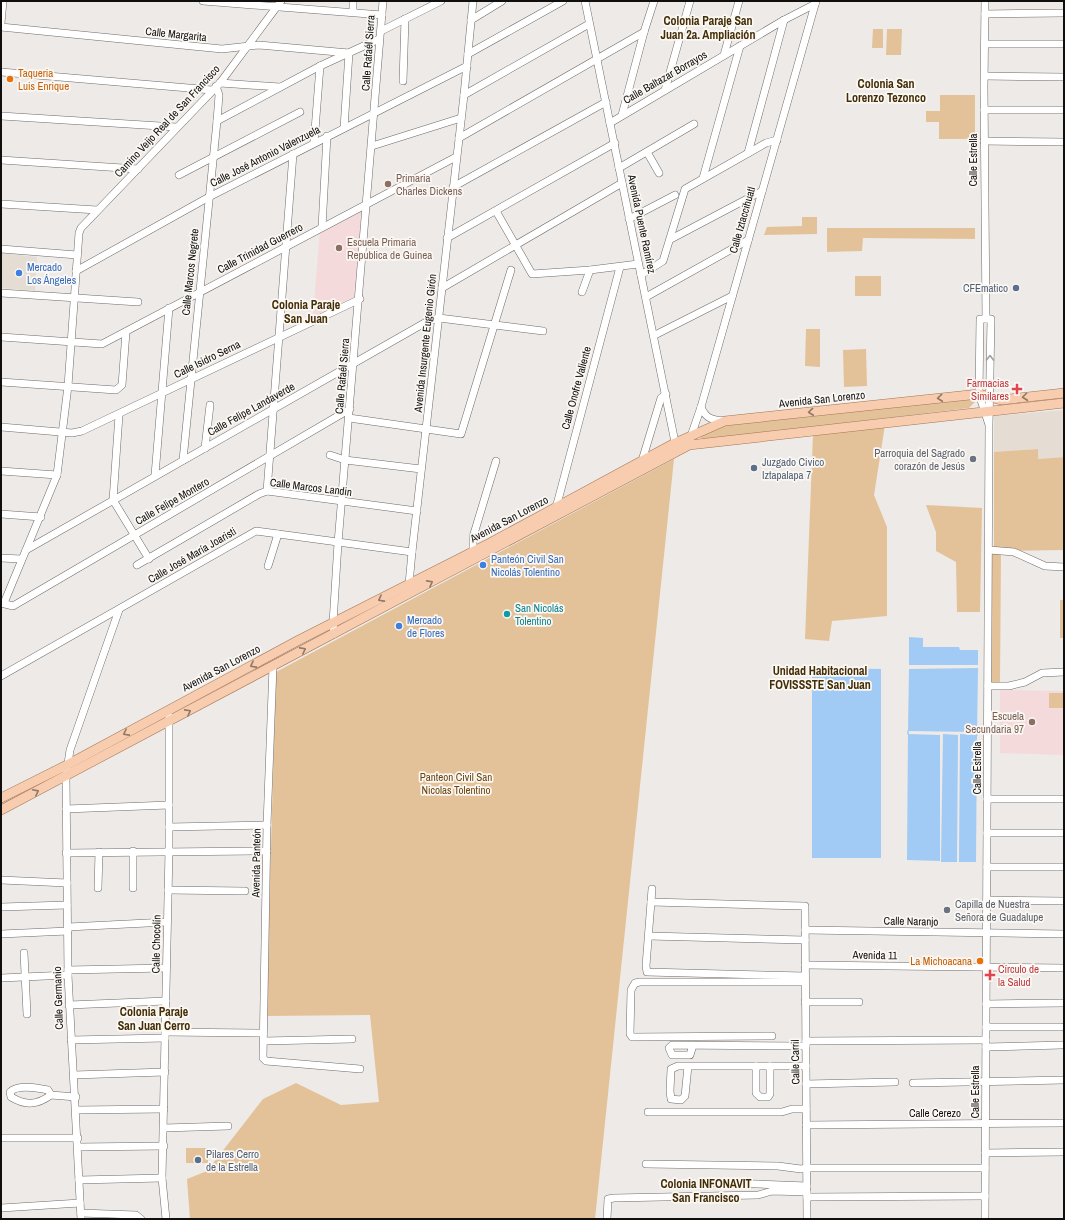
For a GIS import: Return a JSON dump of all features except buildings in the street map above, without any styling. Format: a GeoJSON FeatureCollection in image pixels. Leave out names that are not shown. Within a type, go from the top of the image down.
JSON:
{"type":"FeatureCollection","features":[{"type":"Feature","properties":{"kind":"main road","name":"Avenida San Lorenzo"},"geometry":{"type":"LineString","coordinates":[[1,798],[67,765],[299,640],[411,588],[676,447],[690,441],[725,421],[979,394],[1002,400],[1064,393]]}},
{"type":"Feature","properties":{"kind":"main road","name":"Avenida San Lorenzo"},"geometry":{"type":"LineString","coordinates":[[690,441],[988,413],[1064,403]]}},
{"type":"Feature","properties":{"kind":"main road","name":"Avenida San Lorenzo"},"geometry":{"type":"LineString","coordinates":[[1,810],[334,634],[473,551],[558,511]]}},
{"type":"Feature","properties":{"kind":"street"},"geometry":{"type":"LineString","coordinates":[[1,23],[3,1]]}},
{"type":"Feature","properties":{"kind":"street"},"geometry":{"type":"LineString","coordinates":[[203,1],[227,2],[275,8],[382,15]]}},
{"type":"Feature","properties":{"kind":"street","name":"Camino Veijo Real de San Francisco"},"geometry":{"type":"LineString","coordinates":[[77,254],[79,233],[81,228],[216,86],[281,1]]}},
{"type":"Feature","properties":{"kind":"street"},"geometry":{"type":"LineString","coordinates":[[353,1],[353,12]]}},
{"type":"Feature","properties":{"kind":"street","name":"Calle Rafaél Sierra"},"geometry":{"type":"LineString","coordinates":[[334,634],[333,623],[338,543],[360,298],[383,1]]}},
{"type":"Feature","properties":{"kind":"street"},"geometry":{"type":"LineString","coordinates":[[217,121],[320,66],[349,53],[405,19],[441,1]]}},
{"type":"Feature","properties":{"kind":"street","name":"Avenida Insurgente Eugenio Girón"},"geometry":{"type":"LineString","coordinates":[[411,588],[412,552],[464,95],[473,1]]}},
{"type":"Feature","properties":{"kind":"street"},"geometry":{"type":"LineString","coordinates":[[471,20],[502,1]]}},
{"type":"Feature","properties":{"kind":"street"},"geometry":{"type":"LineString","coordinates":[[468,54],[563,1]]}},
{"type":"Feature","properties":{"kind":"street","name":"Avenida Puente Ramírez"},"geometry":{"type":"LineString","coordinates":[[585,1],[638,264],[655,335],[676,447]]}},
{"type":"Feature","properties":{"kind":"street"},"geometry":{"type":"LineString","coordinates":[[622,115],[644,32],[654,1]]}},
{"type":"Feature","properties":{"kind":"street"},"geometry":{"type":"LineString","coordinates":[[665,90],[690,1]]}},
{"type":"Feature","properties":{"kind":"street"},"geometry":{"type":"LineString","coordinates":[[724,55],[739,1]]}},
{"type":"Feature","properties":{"kind":"street","name":"Calle Estrella"},"geometry":{"type":"LineString","coordinates":[[985,1],[984,141],[986,319],[990,397],[988,413],[989,550],[985,1219]]}},
{"type":"Feature","properties":{"kind":"street","name":"Calle Baltazar Borrayos"},"geometry":{"type":"LineString","coordinates":[[610,124],[622,115],[724,55],[816,3]]}},
{"type":"Feature","properties":{"kind":"street","name":"Calle Iztaccihuatl"},"geometry":{"type":"LineString","coordinates":[[690,441],[816,3]]}},
{"type":"Feature","properties":{"kind":"street"},"geometry":{"type":"LineString","coordinates":[[985,14],[1064,13]]}},
{"type":"Feature","properties":{"kind":"street"},"geometry":{"type":"LineString","coordinates":[[403,82],[405,19]]}},
{"type":"Feature","properties":{"kind":"street"},"geometry":{"type":"LineString","coordinates":[[748,153],[784,20]]}},
{"type":"Feature","properties":{"kind":"street"},"geometry":{"type":"LineString","coordinates":[[464,95],[589,24]]}},
{"type":"Feature","properties":{"kind":"street","name":"Calle Margarita"},"geometry":{"type":"LineString","coordinates":[[1,27],[222,49],[235,49],[259,45],[349,53]]}},
{"type":"Feature","properties":{"kind":"street"},"geometry":{"type":"LineString","coordinates":[[459,138],[644,32]]}},
{"type":"Feature","properties":{"kind":"street"},"geometry":{"type":"LineString","coordinates":[[985,44],[1064,44]]}},
{"type":"Feature","properties":{"kind":"street"},"geometry":{"type":"LineString","coordinates":[[703,178],[740,46]]}},
{"type":"Feature","properties":{"kind":"street"},"geometry":{"type":"LineString","coordinates":[[344,128],[349,53]]}},
{"type":"Feature","properties":{"kind":"street"},"geometry":{"type":"LineString","coordinates":[[314,143],[320,66]]}},
{"type":"Feature","properties":{"kind":"street","name":"Calle José Antonio Valenzuela"},"geometry":{"type":"LineString","coordinates":[[76,271],[209,197],[467,66]]}},
{"type":"Feature","properties":{"kind":"street"},"geometry":{"type":"LineString","coordinates":[[1,72],[216,86],[280,87]]}},
{"type":"Feature","properties":{"kind":"street"},"geometry":{"type":"LineString","coordinates":[[985,76],[1064,77]]}},
{"type":"Feature","properties":{"kind":"street","name":"Calle Marcos Negrete"},"geometry":{"type":"LineString","coordinates":[[183,460],[217,121],[218,95],[216,86]]}},
{"type":"Feature","properties":{"kind":"street"},"geometry":{"type":"LineString","coordinates":[[453,187],[606,102]]}},
{"type":"Feature","properties":{"kind":"street"},"geometry":{"type":"LineString","coordinates":[[984,110],[1064,110]]}},
{"type":"Feature","properties":{"kind":"street"},"geometry":{"type":"LineString","coordinates":[[178,175],[300,112]]}},
{"type":"Feature","properties":{"kind":"street"},"geometry":{"type":"LineString","coordinates":[[1,116],[176,127]]}},
{"type":"Feature","properties":{"kind":"street"},"geometry":{"type":"LineString","coordinates":[[372,146],[461,118]]}},
{"type":"Feature","properties":{"kind":"street"},"geometry":{"type":"LineString","coordinates":[[619,168],[694,124]]}},
{"type":"Feature","properties":{"kind":"street"},"geometry":{"type":"LineString","coordinates":[[322,227],[328,136]]}},
{"type":"Feature","properties":{"kind":"street"},"geometry":{"type":"LineString","coordinates":[[641,275],[664,261],[684,188],[766,142],[777,140]]}},
{"type":"Feature","properties":{"kind":"street"},"geometry":{"type":"LineString","coordinates":[[984,141],[1064,142]]}},
{"type":"Feature","properties":{"kind":"street"},"geometry":{"type":"LineString","coordinates":[[447,238],[614,143]]}},
{"type":"Feature","properties":{"kind":"street"},"geometry":{"type":"LineString","coordinates":[[647,152],[659,173]]}},
{"type":"Feature","properties":{"kind":"street"},"geometry":{"type":"LineString","coordinates":[[267,491],[293,154]]}},
{"type":"Feature","properties":{"kind":"street","name":"Calle Trinidad Guerrero"},"geometry":{"type":"LineString","coordinates":[[1,337],[102,344],[456,157]]}},
{"type":"Feature","properties":{"kind":"street"},"geometry":{"type":"LineString","coordinates":[[1,160],[138,169]]}},
{"type":"Feature","properties":{"kind":"street"},"geometry":{"type":"LineString","coordinates":[[442,288],[622,183]]}},
{"type":"Feature","properties":{"kind":"street"},"geometry":{"type":"LineString","coordinates":[[671,239],[762,190]]}},
{"type":"Feature","properties":{"kind":"street"},"geometry":{"type":"LineString","coordinates":[[630,219],[675,195]]}},
{"type":"Feature","properties":{"kind":"street"},"geometry":{"type":"LineString","coordinates":[[1,204],[97,210]]}},
{"type":"Feature","properties":{"kind":"street"},"geometry":{"type":"LineString","coordinates":[[496,211],[532,274],[590,270],[638,264]]}},
{"type":"Feature","properties":{"kind":"street"},"geometry":{"type":"LineString","coordinates":[[646,297],[748,240]]}},
{"type":"Feature","properties":{"kind":"street"},"geometry":{"type":"LineString","coordinates":[[1,249],[77,254],[64,433],[57,475],[41,516],[2,603]]}},
{"type":"Feature","properties":{"kind":"street","name":"Calle Onofre Valiente"},"geometry":{"type":"LineString","coordinates":[[558,511],[620,267]]}},
{"type":"Feature","properties":{"kind":"street"},"geometry":{"type":"LineString","coordinates":[[349,418],[461,434],[511,270]]}},
{"type":"Feature","properties":{"kind":"street"},"geometry":{"type":"LineString","coordinates":[[582,292],[590,270]]}},
{"type":"Feature","properties":{"kind":"street"},"geometry":{"type":"LineString","coordinates":[[1,293],[138,302]]}},
{"type":"Feature","properties":{"kind":"street"},"geometry":{"type":"LineString","coordinates":[[655,335],[732,296]]}},
{"type":"Feature","properties":{"kind":"street","name":"Calle Isidro Serna"},"geometry":{"type":"LineString","coordinates":[[1,427],[64,433],[82,431],[119,415],[360,298]]}},
{"type":"Feature","properties":{"kind":"street"},"geometry":{"type":"LineString","coordinates":[[155,475],[169,308]]}},
{"type":"Feature","properties":{"kind":"street","name":"Calle Felipe Landaverde"},"geometry":{"type":"LineString","coordinates":[[26,550],[155,475],[428,321],[439,318],[543,331]]}},
{"type":"Feature","properties":{"kind":"street","name":"Calle Estrella"},"geometry":{"type":"LineString","coordinates":[[986,319],[979,394],[988,413]]}},
{"type":"Feature","properties":{"kind":"street"},"geometry":{"type":"LineString","coordinates":[[1,382],[116,390],[122,385],[126,332]]}},
{"type":"Feature","properties":{"kind":"street"},"geometry":{"type":"LineString","coordinates":[[642,466],[661,398],[666,394]]}},
{"type":"Feature","properties":{"kind":"street"},"geometry":{"type":"LineString","coordinates":[[204,448],[210,405]]}},
{"type":"Feature","properties":{"kind":"street"},"geometry":{"type":"LineString","coordinates":[[701,407],[704,415],[709,419],[725,421]]}},
{"type":"Feature","properties":{"kind":"street","name":"Calle Felipe Montero"},"geometry":{"type":"LineString","coordinates":[[2,603],[13,606],[350,409]]}},
{"type":"Feature","properties":{"kind":"street"},"geometry":{"type":"LineString","coordinates":[[119,415],[113,500],[149,559]]}},
{"type":"Feature","properties":{"kind":"street"},"geometry":{"type":"LineString","coordinates":[[330,455],[345,460],[421,470]]}},
{"type":"Feature","properties":{"kind":"street"},"geometry":{"type":"LineString","coordinates":[[473,551],[473,537],[496,461]]}},
{"type":"Feature","properties":{"kind":"street"},"geometry":{"type":"LineString","coordinates":[[1,470],[57,475]]}},
{"type":"Feature","properties":{"kind":"street","name":"Calle Marcos Landin"},"geometry":{"type":"LineString","coordinates":[[137,565],[258,494],[267,491],[417,511]]}},
{"type":"Feature","properties":{"kind":"street"},"geometry":{"type":"LineString","coordinates":[[1,514],[41,516]]}},
{"type":"Feature","properties":{"kind":"street","name":"Calle José María Joaristi"},"geometry":{"type":"LineString","coordinates":[[1,676],[256,531],[412,552]]}},
{"type":"Feature","properties":{"kind":"street"},"geometry":{"type":"LineString","coordinates":[[268,566],[278,534]]}},
{"type":"Feature","properties":{"kind":"street"},"geometry":{"type":"LineString","coordinates":[[989,550],[1014,552],[1045,566],[1064,567]]}},
{"type":"Feature","properties":{"kind":"street"},"geometry":{"type":"LineString","coordinates":[[1,558],[21,559]]}},
{"type":"Feature","properties":{"kind":"street","name":"Calle Germanio"},"geometry":{"type":"LineString","coordinates":[[81,1216],[76,1097],[70,1040],[66,777],[67,765],[118,610]]}},
{"type":"Feature","properties":{"kind":"street","name":"Avenida Panteón"},"geometry":{"type":"LineString","coordinates":[[273,666],[267,825],[263,1033],[264,1060],[360,1069]]}},
{"type":"Feature","properties":{"kind":"street"},"geometry":{"type":"LineString","coordinates":[[988,686],[1009,686],[1025,682],[1042,674],[1064,672]]}},
{"type":"Feature","properties":{"kind":"street","name":"Calle Chocolín"},"geometry":{"type":"LineString","coordinates":[[166,1219],[162,1178],[164,1146],[169,850],[169,710]]}},
{"type":"Feature","properties":{"kind":"street"},"geometry":{"type":"LineString","coordinates":[[139,726],[144,735]]}},
{"type":"Feature","properties":{"kind":"street"},"geometry":{"type":"LineString","coordinates":[[988,799],[1064,799]]}},
{"type":"Feature","properties":{"kind":"street"},"geometry":{"type":"LineString","coordinates":[[66,809],[169,805]]}},
{"type":"Feature","properties":{"kind":"street"},"geometry":{"type":"LineString","coordinates":[[169,828],[267,825]]}},
{"type":"Feature","properties":{"kind":"street"},"geometry":{"type":"LineString","coordinates":[[987,833],[1064,833]]}},
{"type":"Feature","properties":{"kind":"street"},"geometry":{"type":"LineString","coordinates":[[66,853],[169,850],[267,851]]}},
{"type":"Feature","properties":{"kind":"street"},"geometry":{"type":"LineString","coordinates":[[133,851],[134,888]]}},
{"type":"Feature","properties":{"kind":"street"},"geometry":{"type":"LineString","coordinates":[[98,888],[99,852]]}},
{"type":"Feature","properties":{"kind":"street"},"geometry":{"type":"LineString","coordinates":[[987,867],[1064,867]]}},
{"type":"Feature","properties":{"kind":"street"},"geometry":{"type":"LineString","coordinates":[[1,880],[67,883]]}},
{"type":"Feature","properties":{"kind":"street"},"geometry":{"type":"LineString","coordinates":[[652,889],[647,972],[805,979]]}},
{"type":"Feature","properties":{"kind":"street"},"geometry":{"type":"LineString","coordinates":[[168,890],[245,892]]}},
{"type":"Feature","properties":{"kind":"street"},"geometry":{"type":"LineString","coordinates":[[987,900],[1064,901]]}},
{"type":"Feature","properties":{"kind":"street","name":"Calle Carril"},"geometry":{"type":"LineString","coordinates":[[651,902],[805,906],[807,1219]]}},
{"type":"Feature","properties":{"kind":"street"},"geometry":{"type":"LineString","coordinates":[[1,907],[67,905]]}},
{"type":"Feature","properties":{"kind":"street"},"geometry":{"type":"LineString","coordinates":[[1,934],[167,922]]}},
{"type":"Feature","properties":{"kind":"street","name":"Calle Naranjo"},"geometry":{"type":"LineString","coordinates":[[805,930],[1064,934]]}},
{"type":"Feature","properties":{"kind":"street"},"geometry":{"type":"LineString","coordinates":[[649,936],[805,940]]}},
{"type":"Feature","properties":{"kind":"street"},"geometry":{"type":"LineString","coordinates":[[24,953],[27,1014]]}},
{"type":"Feature","properties":{"kind":"street","name":"Avenida 11"},"geometry":{"type":"LineString","coordinates":[[805,965],[1064,968]]}},
{"type":"Feature","properties":{"kind":"street"},"geometry":{"type":"LineString","coordinates":[[1,978],[68,972],[166,968]]}},
{"type":"Feature","properties":{"kind":"street"},"geometry":{"type":"LineString","coordinates":[[772,1036],[632,1037],[630,1034],[631,990],[635,983],[640,982],[805,979]]}},
{"type":"Feature","properties":{"kind":"street"},"geometry":{"type":"LineString","coordinates":[[69,1005],[166,1001]]}},
{"type":"Feature","properties":{"kind":"street"},"geometry":{"type":"LineString","coordinates":[[805,1002],[859,1002]]}},
{"type":"Feature","properties":{"kind":"street"},"geometry":{"type":"LineString","coordinates":[[986,1004],[1064,1003]]}},
{"type":"Feature","properties":{"kind":"street"},"geometry":{"type":"LineString","coordinates":[[986,1027],[1061,1028]]}},
{"type":"Feature","properties":{"kind":"street"},"geometry":{"type":"LineString","coordinates":[[70,1040],[165,1035],[263,1033]]}},
{"type":"Feature","properties":{"kind":"street"},"geometry":{"type":"LineString","coordinates":[[264,1041],[352,1039]]}},
{"type":"Feature","properties":{"kind":"street"},"geometry":{"type":"LineString","coordinates":[[693,1045],[806,1043],[986,1043],[1062,1046]]}},
{"type":"Feature","properties":{"kind":"street"},"geometry":{"type":"LineString","coordinates":[[688,1066],[685,1096],[681,1100],[671,1099],[670,1091],[672,1069],[675,1066],[688,1066],[756,1066],[770,1066],[806,1066]]}},
{"type":"Feature","properties":{"kind":"street"},"geometry":{"type":"LineString","coordinates":[[756,1066],[756,1092],[760,1097],[768,1097],[770,1094],[770,1066]]}},
{"type":"Feature","properties":{"kind":"street"},"geometry":{"type":"LineString","coordinates":[[74,1075],[165,1072]]}},
{"type":"Feature","properties":{"kind":"street"},"geometry":{"type":"LineString","coordinates":[[913,1083],[1064,1080]]}},
{"type":"Feature","properties":{"kind":"street"},"geometry":{"type":"LineString","coordinates":[[806,1084],[895,1082]]}},
{"type":"Feature","properties":{"kind":"street"},"geometry":{"type":"LineString","coordinates":[[51,1094],[41,1102],[21,1103],[11,1097],[10,1092],[12,1089],[31,1088],[48,1090],[51,1094],[76,1097]]}},
{"type":"Feature","properties":{"kind":"street"},"geometry":{"type":"LineString","coordinates":[[76,1110],[164,1109]]}},
{"type":"Feature","properties":{"kind":"street"},"geometry":{"type":"LineString","coordinates":[[648,1112],[782,1112],[792,1109],[806,1109]]}},
{"type":"Feature","properties":{"kind":"street","name":"Calle Cerezo"},"geometry":{"type":"LineString","coordinates":[[806,1125],[1064,1123]]}},
{"type":"Feature","properties":{"kind":"street"},"geometry":{"type":"LineString","coordinates":[[164,1128],[228,1126]]}},
{"type":"Feature","properties":{"kind":"street"},"geometry":{"type":"LineString","coordinates":[[1,1138],[78,1138]]}},
{"type":"Feature","properties":{"kind":"street"},"geometry":{"type":"LineString","coordinates":[[78,1146],[164,1146]]}},
{"type":"Feature","properties":{"kind":"street"},"geometry":{"type":"LineString","coordinates":[[986,1153],[1064,1152]]}},
{"type":"Feature","properties":{"kind":"street"},"geometry":{"type":"LineString","coordinates":[[646,1164],[778,1166],[801,1169],[985,1168]]}},
{"type":"Feature","properties":{"kind":"street"},"geometry":{"type":"LineString","coordinates":[[79,1180],[162,1178]]}},
{"type":"Feature","properties":{"kind":"street"},"geometry":{"type":"LineString","coordinates":[[705,1182],[807,1192]]}},
{"type":"Feature","properties":{"kind":"street"},"geometry":{"type":"LineString","coordinates":[[607,1219],[608,1199],[614,1198],[758,1196],[772,1191],[985,1196]]}},
{"type":"Feature","properties":{"kind":"street"},"geometry":{"type":"LineString","coordinates":[[1,1208],[80,1202]]}},
{"type":"Feature","properties":{"kind":"street"},"geometry":{"type":"LineString","coordinates":[[81,1216],[136,1215],[141,1219]]}},
{"type":"Feature","properties":{"kind":"shaded area","name":"Escuela Primaria Republica de Guinea"},"geometry":{"type":"Polygon","coordinates":[[[362,208],[354,297],[313,316],[320,230],[362,208]]]}},
{"type":"Feature","properties":{"kind":"shaded area","name":"Mercado Los Ángeles"},"geometry":{"type":"Polygon","coordinates":[[[1,253],[37,257],[35,291],[1,288],[1,253]]]}},
{"type":"Feature","properties":{"kind":"shaded area"},"geometry":{"type":"Polygon","coordinates":[[[1064,410],[1064,457],[1038,459],[1037,449],[994,452],[994,416],[1064,410]]]}},
{"type":"Feature","properties":{"kind":"shaded area","name":"Escuela Secundaria 97"},"geometry":{"type":"Polygon","coordinates":[[[1000,690],[1064,691],[1064,755],[1000,753],[1000,690]]]}},
{"type":"Feature","properties":{"kind":"green space"},"geometry":{"type":"Polygon","coordinates":[[[873,29],[883,29],[883,48],[872,48],[873,29]]]}},
{"type":"Feature","properties":{"kind":"green space"},"geometry":{"type":"Polygon","coordinates":[[[887,29],[902,29],[901,55],[886,55],[887,29]]]}},
{"type":"Feature","properties":{"kind":"green space"},"geometry":{"type":"Polygon","coordinates":[[[940,95],[975,95],[975,139],[939,139],[939,122],[926,122],[926,111],[940,111],[940,95]]]}},
{"type":"Feature","properties":{"kind":"green space"},"geometry":{"type":"Polygon","coordinates":[[[802,217],[817,217],[817,234],[764,235],[767,227],[802,226],[802,217]]]}},
{"type":"Feature","properties":{"kind":"green space"},"geometry":{"type":"Polygon","coordinates":[[[827,228],[975,228],[975,239],[863,238],[862,251],[827,252],[827,228]]]}},
{"type":"Feature","properties":{"kind":"green space"},"geometry":{"type":"Polygon","coordinates":[[[855,276],[881,276],[881,296],[855,296],[855,276]]]}},
{"type":"Feature","properties":{"kind":"green space"},"geometry":{"type":"Polygon","coordinates":[[[806,329],[820,329],[820,367],[805,366],[806,329]]]}},
{"type":"Feature","properties":{"kind":"green space"},"geometry":{"type":"Polygon","coordinates":[[[866,349],[867,386],[844,387],[843,350],[866,349]]]}},
{"type":"Feature","properties":{"kind":"green space"},"geometry":{"type":"Polygon","coordinates":[[[969,397],[975,402],[969,408],[704,440],[700,437],[710,426],[969,397]]]}},
{"type":"Feature","properties":{"kind":"green space"},"geometry":{"type":"Polygon","coordinates":[[[885,425],[874,495],[887,527],[887,616],[832,621],[829,641],[805,639],[813,434],[885,425]]]}},
{"type":"Feature","properties":{"kind":"green space"},"geometry":{"type":"Polygon","coordinates":[[[1038,449],[1038,459],[1064,457],[1064,550],[1001,551],[1000,682],[989,683],[991,551],[994,550],[994,452],[1038,449]]]}},
{"type":"Feature","properties":{"kind":"green space","name":"Panteon Civil San Nicolas Tolentino"},"geometry":{"type":"Polygon","coordinates":[[[674,459],[595,1219],[190,1219],[187,1179],[207,1171],[263,1099],[296,1083],[341,1105],[379,1102],[370,1015],[266,1016],[276,672],[674,459]]]}},
{"type":"Feature","properties":{"kind":"green space"},"geometry":{"type":"Polygon","coordinates":[[[926,505],[982,508],[980,612],[957,612],[956,562],[936,551],[936,532],[926,505]]]}},
{"type":"Feature","properties":{"kind":"green space"},"geometry":{"type":"Polygon","coordinates":[[[1060,600],[1064,600],[1064,638],[1060,638],[1060,600]]]}},
{"type":"Feature","properties":{"kind":"green space"},"geometry":{"type":"Polygon","coordinates":[[[1049,693],[1064,693],[1064,708],[1049,708],[1049,693]]]}},
{"type":"Feature","properties":{"kind":"green space"},"geometry":{"type":"Polygon","coordinates":[[[186,1148],[208,1148],[208,1163],[186,1163],[186,1148]]]}},
{"type":"Feature","properties":{"kind":"water"},"geometry":{"type":"Polygon","coordinates":[[[909,637],[923,638],[923,647],[959,647],[960,650],[978,650],[978,665],[909,665],[909,637]]]}},
{"type":"Feature","properties":{"kind":"water"},"geometry":{"type":"Polygon","coordinates":[[[812,668],[881,669],[881,858],[812,858],[812,668]]]}},
{"type":"Feature","properties":{"kind":"water"},"geometry":{"type":"Polygon","coordinates":[[[978,668],[977,732],[908,731],[909,669],[978,668]]]}},
{"type":"Feature","properties":{"kind":"water"},"geometry":{"type":"Polygon","coordinates":[[[908,734],[940,735],[940,861],[907,860],[908,734]]]}},
{"type":"Feature","properties":{"kind":"water"},"geometry":{"type":"Polygon","coordinates":[[[943,734],[958,735],[957,862],[941,862],[943,734]]]}},
{"type":"Feature","properties":{"kind":"water"},"geometry":{"type":"Polygon","coordinates":[[[960,734],[977,735],[976,862],[959,862],[960,734]]]}},
{"type":"Feature","properties":{"kind":"place","name":"Taqueria Luis Enrique"},"geometry":{"type":"Point","coordinates":[10,79]}},
{"type":"Feature","properties":{"kind":"place","name":"Primaria Charles Dickens"},"geometry":{"type":"Point","coordinates":[388,184]}},
{"type":"Feature","properties":{"kind":"place","name":"Escuela Primaria Republica de Guinea"},"geometry":{"type":"Point","coordinates":[339,248]}},
{"type":"Feature","properties":{"kind":"place","name":"Mercado Los Ángeles"},"geometry":{"type":"Point","coordinates":[19,273]}},
{"type":"Feature","properties":{"kind":"place","name":"CFEmatico"},"geometry":{"type":"Point","coordinates":[1016,288]}},
{"type":"Feature","properties":{"kind":"place","name":"Farmacias Similares"},"geometry":{"type":"Point","coordinates":[1017,389]}},
{"type":"Feature","properties":{"kind":"place","name":"Parroquia del Sagrado corazón de Jesús"},"geometry":{"type":"Point","coordinates":[973,459]}},
{"type":"Feature","properties":{"kind":"place","name":"Juzgado Civico Iztapalapa 7"},"geometry":{"type":"Point","coordinates":[754,468]}},
{"type":"Feature","properties":{"kind":"place","name":"Panteón Civil San Nicolás Tolentino"},"geometry":{"type":"Point","coordinates":[483,565]}},
{"type":"Feature","properties":{"kind":"place","name":"San Nicolás Tolentino"},"geometry":{"type":"Point","coordinates":[507,614]}},
{"type":"Feature","properties":{"kind":"place","name":"Mercado de Flores"},"geometry":{"type":"Point","coordinates":[399,626]}},
{"type":"Feature","properties":{"kind":"place","name":"Escuela Secundaria 97"},"geometry":{"type":"Point","coordinates":[1032,722]}},
{"type":"Feature","properties":{"kind":"place","name":"Capilla de Nuestra Señora de Guadalupe"},"geometry":{"type":"Point","coordinates":[947,910]}},
{"type":"Feature","properties":{"kind":"place","name":"La Michoacana"},"geometry":{"type":"Point","coordinates":[980,961]}},
{"type":"Feature","properties":{"kind":"place","name":"Círculo de la Salud"},"geometry":{"type":"Point","coordinates":[990,975]}},
{"type":"Feature","properties":{"kind":"place","name":"Pilares Cerro de la Estrella"},"geometry":{"type":"Point","coordinates":[198,1160]}},
{"type":"Feature","properties":{"kind":"district","name":"Colonia Paraje San Juan 2a. Ampliación"},"geometry":{"type":"Point","coordinates":[708,28]}},
{"type":"Feature","properties":{"kind":"district","name":"Colonia San Lorenzo Tezonco"},"geometry":{"type":"Point","coordinates":[886,91]}},
{"type":"Feature","properties":{"kind":"district","name":"Colonia Paraje San Juan"},"geometry":{"type":"Point","coordinates":[306,312]}},
{"type":"Feature","properties":{"kind":"district","name":"Unidad Habitacional FOVISSSTE San Juan"},"geometry":{"type":"Point","coordinates":[820,678]}},
{"type":"Feature","properties":{"kind":"district","name":"Colonia Paraje San Juan Cerro"},"geometry":{"type":"Point","coordinates":[154,1019]}},
{"type":"Feature","properties":{"kind":"district","name":"Colonia INFONAVIT San Francisco"},"geometry":{"type":"Point","coordinates":[706,1191]}}]}
